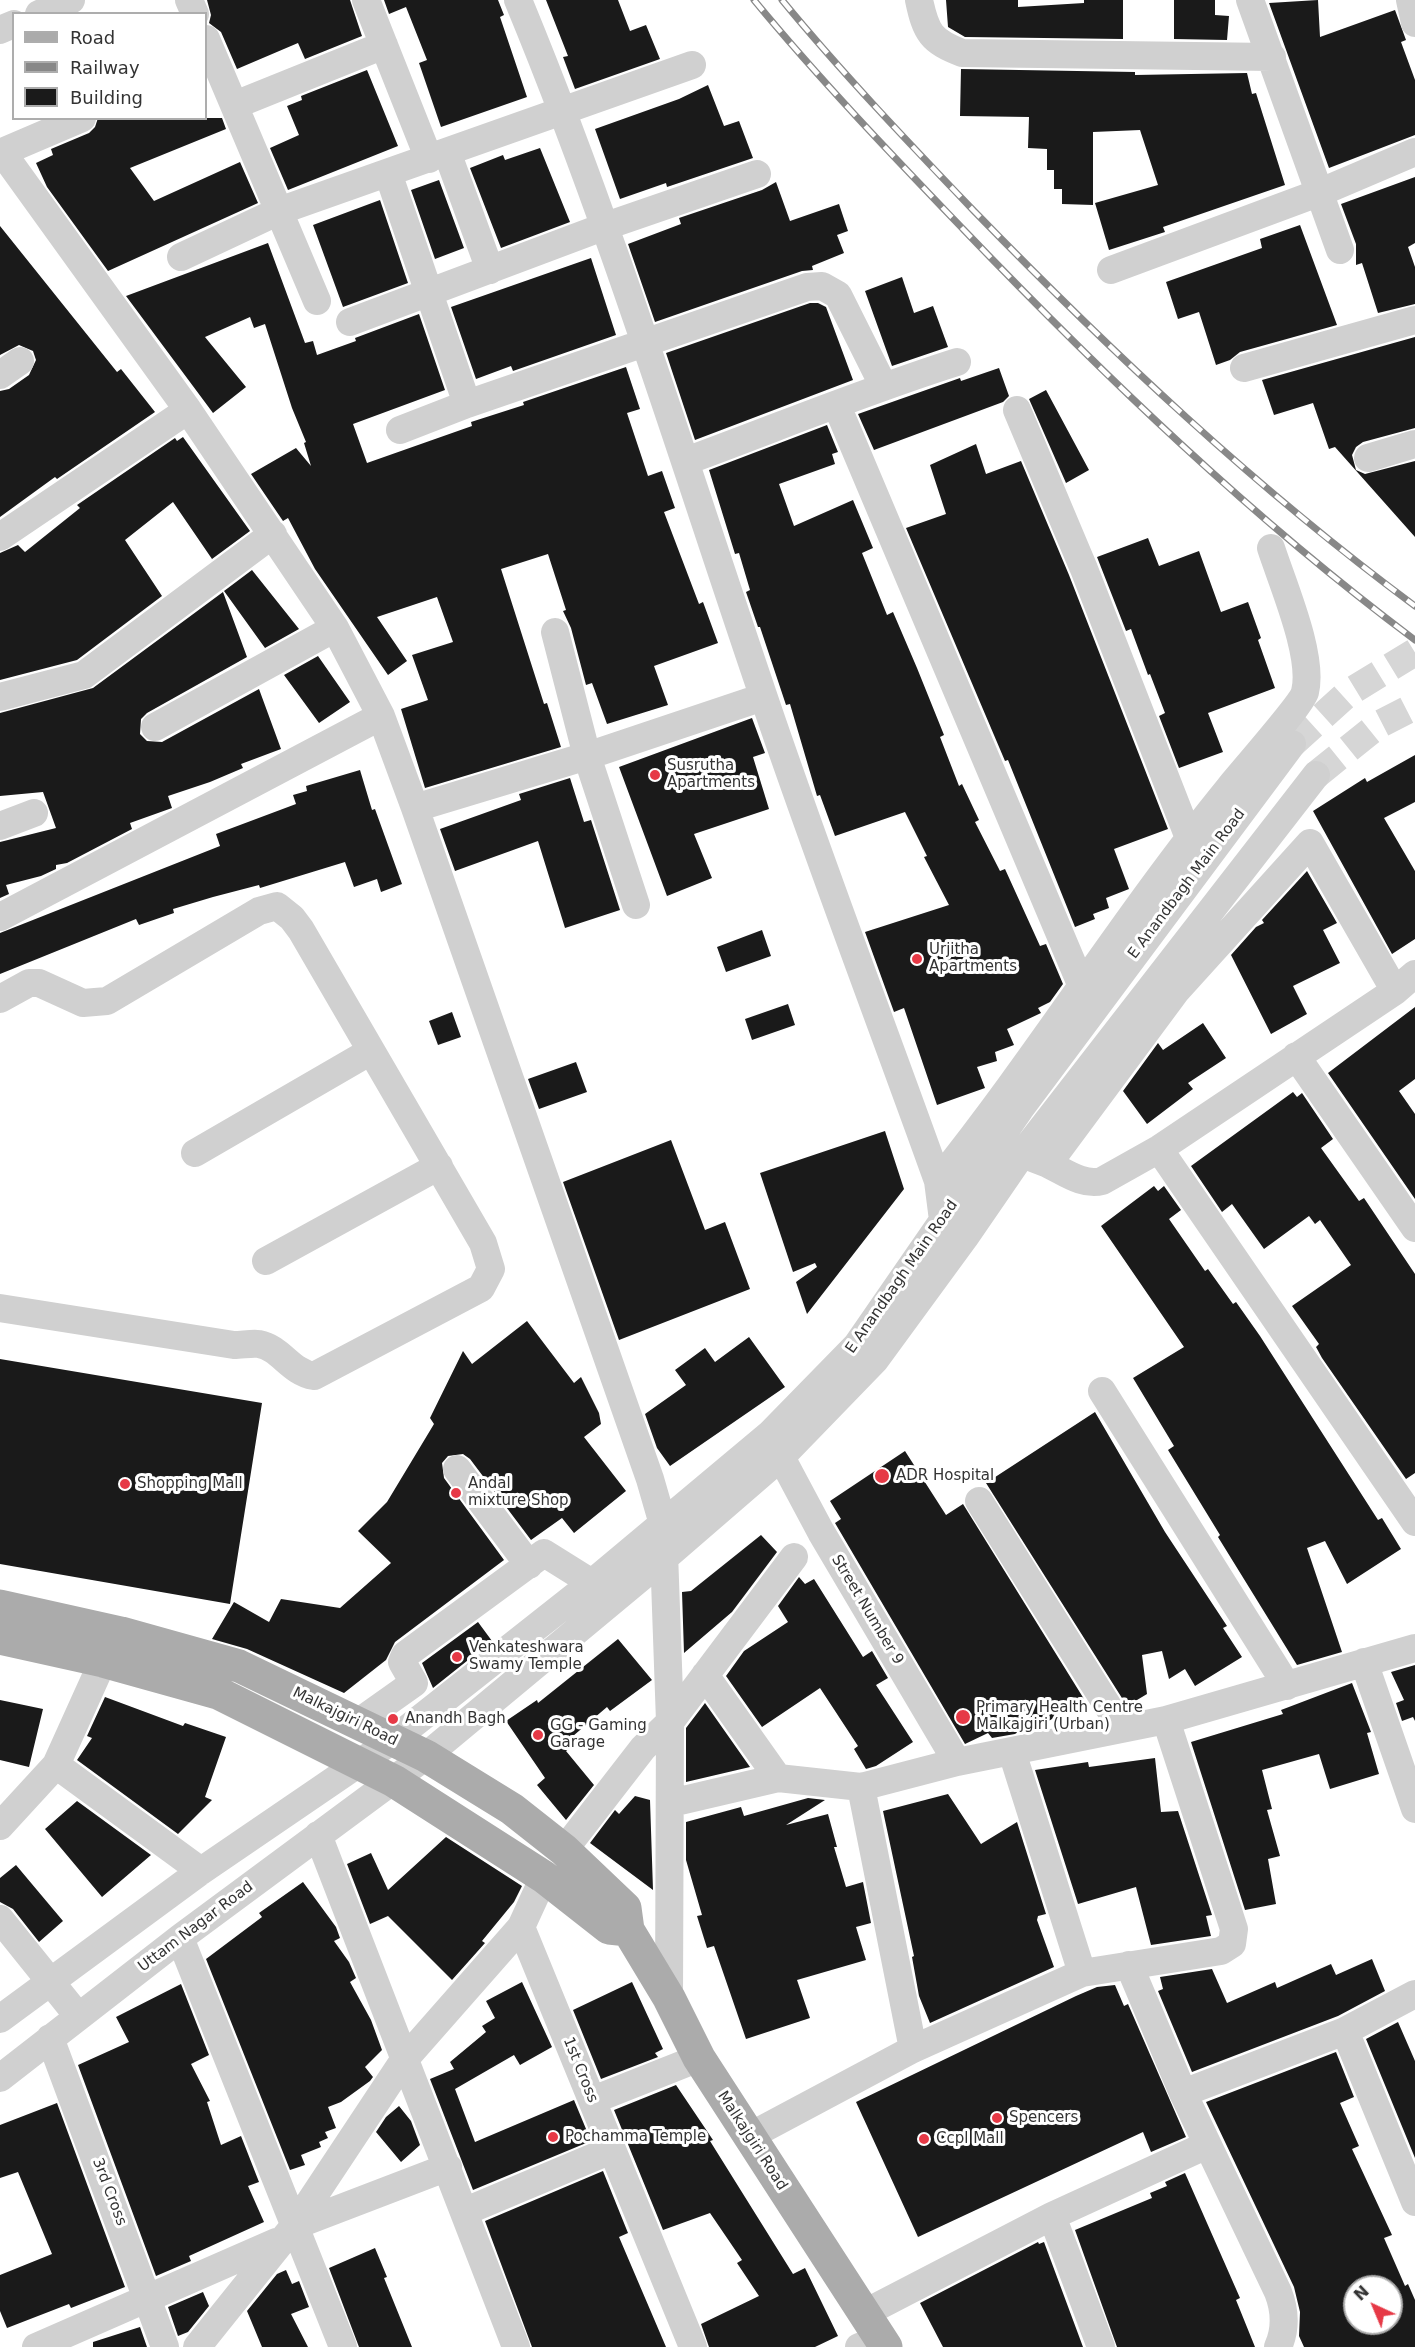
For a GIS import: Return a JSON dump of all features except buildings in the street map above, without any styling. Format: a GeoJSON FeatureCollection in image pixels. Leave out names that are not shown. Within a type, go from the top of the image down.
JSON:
{"type":"FeatureCollection","features":[{"type":"Feature","properties":{"kind":"main road","name":"Malkajgiri Road"},"geometry":{"type":"LineString","coordinates":[[0,1606],[121,1633],[238,1666],[426,1756],[512,1809],[564,1850],[625,1908],[628,1930],[669,1998],[699,2058],[872,2337]]}},
{"type":"Feature","properties":{"kind":"main road"},"geometry":{"type":"LineString","coordinates":[[0,1638],[103,1661],[218,1693],[394,1781],[544,1877],[609,1928],[628,1930]]}},
{"type":"Feature","properties":{"kind":"street"},"geometry":{"type":"LineString","coordinates":[[44,12],[71,0]]}},
{"type":"Feature","properties":{"kind":"street"},"geometry":{"type":"LineString","coordinates":[[366,0],[384,45],[438,155],[490,270]]}},
{"type":"Feature","properties":{"kind":"street"},"geometry":{"type":"LineString","coordinates":[[518,0],[563,109],[686,461],[763,697],[938,1181],[943,1220]]}},
{"type":"Feature","properties":{"kind":"street"},"geometry":{"type":"LineString","coordinates":[[919,0],[924,21],[938,43],[962,53],[1272,57]]}},
{"type":"Feature","properties":{"kind":"street"},"geometry":{"type":"LineString","coordinates":[[1250,0],[1340,250]]}},
{"type":"Feature","properties":{"kind":"street"},"geometry":{"type":"LineString","coordinates":[[1410,0],[1415,23]]}},
{"type":"Feature","properties":{"kind":"street"},"geometry":{"type":"LineString","coordinates":[[235,105],[384,45]]}},
{"type":"Feature","properties":{"kind":"street"},"geometry":{"type":"LineString","coordinates":[[209,56],[235,105],[317,301]]}},
{"type":"Feature","properties":{"kind":"street"},"geometry":{"type":"LineString","coordinates":[[181,257],[279,211],[692,65]]}},
{"type":"Feature","properties":{"kind":"street"},"geometry":{"type":"LineString","coordinates":[[77,120],[1,153],[188,410],[273,534],[335,628],[381,716],[650,1479],[663,1524],[670,1722],[669,1998]]}},
{"type":"Feature","properties":{"kind":"street"},"geometry":{"type":"LineString","coordinates":[[1111,270],[1320,192],[1415,152]]}},
{"type":"Feature","properties":{"kind":"street"},"geometry":{"type":"LineString","coordinates":[[388,173],[466,404]]}},
{"type":"Feature","properties":{"kind":"street"},"geometry":{"type":"LineString","coordinates":[[350,321],[603,227],[757,174]]}},
{"type":"Feature","properties":{"kind":"street"},"geometry":{"type":"LineString","coordinates":[[400,430],[466,404],[807,287],[822,286],[838,295],[883,385]]}},
{"type":"Feature","properties":{"kind":"street"},"geometry":{"type":"LineString","coordinates":[[1244,368],[1415,320]]}},
{"type":"Feature","properties":{"kind":"street"},"geometry":{"type":"LineString","coordinates":[[686,461],[837,406],[883,385],[957,362]]}},
{"type":"Feature","properties":{"kind":"street"},"geometry":{"type":"LineString","coordinates":[[837,406],[1081,984]]}},
{"type":"Feature","properties":{"kind":"street"},"geometry":{"type":"LineString","coordinates":[[0,537],[188,410]]}},
{"type":"Feature","properties":{"kind":"street"},"geometry":{"type":"LineString","coordinates":[[1017,410],[1084,569],[1189,838]]}},
{"type":"Feature","properties":{"kind":"street"},"geometry":{"type":"LineString","coordinates":[[1368,459],[1415,444]]}},
{"type":"Feature","properties":{"kind":"street"},"geometry":{"type":"LineString","coordinates":[[0,697],[84,675],[273,534]]}},
{"type":"Feature","properties":{"kind":"street"},"geometry":{"type":"LineString","coordinates":[[938,1181],[1002,1101],[1081,984],[1189,838],[1305,694],[1307,662],[1271,548]]}},
{"type":"Feature","properties":{"kind":"street"},"geometry":{"type":"LineString","coordinates":[[155,727],[335,628]]}},
{"type":"Feature","properties":{"kind":"street"},"geometry":{"type":"LineString","coordinates":[[555,633],[587,756],[636,905]]}},
{"type":"Feature","properties":{"kind":"street"},"geometry":{"type":"LineString","coordinates":[[415,808],[587,756],[763,697]]}},
{"type":"Feature","properties":{"kind":"street"},"geometry":{"type":"LineString","coordinates":[[0,917],[381,716]]}},
{"type":"Feature","properties":{"kind":"street","name":"E Anandbagh Main Road"},"geometry":{"type":"LineString","coordinates":[[358,1765],[592,1583],[770,1434],[857,1345],[1020,1109],[1292,744]]}},
{"type":"Feature","properties":{"kind":"street","name":"E Anandbagh Main Road"},"geometry":{"type":"LineString","coordinates":[[394,1781],[663,1559],[781,1457],[874,1360],[965,1237],[1022,1154],[1316,775]]}},
{"type":"Feature","properties":{"kind":"street"},"geometry":{"type":"LineString","coordinates":[[0,826],[34,813]]}},
{"type":"Feature","properties":{"kind":"street"},"geometry":{"type":"LineString","coordinates":[[1022,1154],[1092,1184],[1102,1181],[1159,1149],[1405,982],[1310,843],[1177,990],[1048,1164]]}},
{"type":"Feature","properties":{"kind":"street"},"geometry":{"type":"LineString","coordinates":[[0,999],[29,983],[39,983],[83,1003],[107,1001],[259,911],[277,906],[292,918],[301,930],[488,1253],[491,1269],[481,1288],[314,1376],[301,1374],[276,1352],[260,1344],[234,1345],[0,1308]]}},
{"type":"Feature","properties":{"kind":"street"},"geometry":{"type":"LineString","coordinates":[[195,1154],[371,1051]]}},
{"type":"Feature","properties":{"kind":"street"},"geometry":{"type":"LineString","coordinates":[[1296,1056],[1415,1228]]}},
{"type":"Feature","properties":{"kind":"street"},"geometry":{"type":"LineString","coordinates":[[1159,1149],[1411,1507]]}},
{"type":"Feature","properties":{"kind":"street"},"geometry":{"type":"LineString","coordinates":[[266,1261],[439,1166]]}},
{"type":"Feature","properties":{"kind":"street"},"geometry":{"type":"LineString","coordinates":[[1102,1391],[1287,1686]]}},
{"type":"Feature","properties":{"kind":"street","name":"Street Number 9"},"geometry":{"type":"LineString","coordinates":[[781,1457],[821,1532],[957,1762]]}},
{"type":"Feature","properties":{"kind":"street"},"geometry":{"type":"LineString","coordinates":[[457,1469],[529,1565]]}},
{"type":"Feature","properties":{"kind":"street"},"geometry":{"type":"LineString","coordinates":[[979,1501],[1121,1727]]}},
{"type":"Feature","properties":{"kind":"street"},"geometry":{"type":"LineString","coordinates":[[359,1722],[414,1683],[402,1662],[405,1655],[544,1553],[592,1583]]}},
{"type":"Feature","properties":{"kind":"street"},"geometry":{"type":"LineString","coordinates":[[564,1850],[643,1748],[670,1722],[794,1557]]}},
{"type":"Feature","properties":{"kind":"street"},"geometry":{"type":"LineString","coordinates":[[671,1803],[778,1778],[861,1787],[957,1762],[1121,1727],[1166,1720],[1415,1648]]}},
{"type":"Feature","properties":{"kind":"street"},"geometry":{"type":"LineString","coordinates":[[0,1826],[56,1765],[103,1661]]}},
{"type":"Feature","properties":{"kind":"street"},"geometry":{"type":"LineString","coordinates":[[1364,1662],[1415,1809]]}},
{"type":"Feature","properties":{"kind":"street"},"geometry":{"type":"LineString","coordinates":[[705,1675],[778,1778]]}},
{"type":"Feature","properties":{"kind":"street"},"geometry":{"type":"LineString","coordinates":[[748,2137],[913,2049],[1082,1973],[1221,1952],[1232,1944],[1234,1929],[1166,1720]]}},
{"type":"Feature","properties":{"kind":"street"},"geometry":{"type":"LineString","coordinates":[[1012,1752],[1082,1973]]}},
{"type":"Feature","properties":{"kind":"street"},"geometry":{"type":"LineString","coordinates":[[56,1765],[201,1871]]}},
{"type":"Feature","properties":{"kind":"street"},"geometry":{"type":"LineString","coordinates":[[0,2019],[201,1871],[358,1765]]}},
{"type":"Feature","properties":{"kind":"street","name":"Uttam Nagar Road"},"geometry":{"type":"LineString","coordinates":[[0,2078],[180,1938],[394,1781]]}},
{"type":"Feature","properties":{"kind":"street"},"geometry":{"type":"LineString","coordinates":[[861,1787],[913,2049]]}},
{"type":"Feature","properties":{"kind":"street"},"geometry":{"type":"LineString","coordinates":[[318,1835],[404,2060],[466,2211],[516,2347]]}},
{"type":"Feature","properties":{"kind":"street"},"geometry":{"type":"LineString","coordinates":[[197,2347],[287,2233],[404,2060],[521,1927],[544,1877]]}},
{"type":"Feature","properties":{"kind":"street"},"geometry":{"type":"LineString","coordinates":[[0,1919],[78,2016]]}},
{"type":"Feature","properties":{"kind":"street","name":"1st Cross"},"geometry":{"type":"LineString","coordinates":[[521,1927],[693,2347]]}},
{"type":"Feature","properties":{"kind":"street"},"geometry":{"type":"LineString","coordinates":[[180,1938],[287,2233],[344,2347]]}},
{"type":"Feature","properties":{"kind":"street"},"geometry":{"type":"LineString","coordinates":[[1129,1965],[1183,2094],[1281,2300],[1284,2308],[1283,2328],[1278,2347]]}},
{"type":"Feature","properties":{"kind":"street"},"geometry":{"type":"LineString","coordinates":[[1183,2094],[1345,2031],[1415,1994]]}},
{"type":"Feature","properties":{"kind":"street"},"geometry":{"type":"LineString","coordinates":[[1345,2031],[1415,2202]]}},
{"type":"Feature","properties":{"kind":"street","name":"3rd Cross"},"geometry":{"type":"LineString","coordinates":[[50,2038],[165,2347]]}},
{"type":"Feature","properties":{"kind":"street"},"geometry":{"type":"LineString","coordinates":[[593,2100],[699,2058]]}},
{"type":"Feature","properties":{"kind":"street"},"geometry":{"type":"LineString","coordinates":[[872,2337],[1052,2216],[1207,2145]]}},
{"type":"Feature","properties":{"kind":"street"},"geometry":{"type":"LineString","coordinates":[[466,2211],[611,2150]]}},
{"type":"Feature","properties":{"kind":"street"},"geometry":{"type":"LineString","coordinates":[[36,2347],[149,2299],[287,2233],[448,2167]]}},
{"type":"Feature","properties":{"kind":"street"},"geometry":{"type":"LineString","coordinates":[[1052,2216],[1101,2347]]}},
{"type":"Feature","properties":{"kind":"tunnel"},"geometry":{"type":"LineString","coordinates":[[1292,744],[1348,693],[1415,652]]}},
{"type":"Feature","properties":{"kind":"tunnel"},"geometry":{"type":"LineString","coordinates":[[1316,775],[1378,725],[1415,706]]}},
{"type":"Feature","properties":{"kind":"railway"},"geometry":{"type":"LineString","coordinates":[[754,0],[830,88],[1070,338],[1181,444],[1295,545],[1415,640]]}},
{"type":"Feature","properties":{"kind":"railway"},"geometry":{"type":"LineString","coordinates":[[782,0],[900,133],[1078,316],[1242,467],[1356,561],[1415,606]]}},
{"type":"Feature","properties":{"kind":"place","name":"Susrutha Apartments"},"geometry":{"type":"Point","coordinates":[655,775]}},
{"type":"Feature","properties":{"kind":"place","name":"Urjitha Apartments"},"geometry":{"type":"Point","coordinates":[917,959]}},
{"type":"Feature","properties":{"kind":"place","name":"ADR Hospital"},"geometry":{"type":"Point","coordinates":[882,1476]}},
{"type":"Feature","properties":{"kind":"place","name":"Shopping Mall"},"geometry":{"type":"Point","coordinates":[125,1484]}},
{"type":"Feature","properties":{"kind":"place","name":"Andal mixture Shop"},"geometry":{"type":"Point","coordinates":[456,1493]}},
{"type":"Feature","properties":{"kind":"place","name":"Venkateshwara Swamy Temple"},"geometry":{"type":"Point","coordinates":[457,1657]}},
{"type":"Feature","properties":{"kind":"place","name":"Primary Health Centre Malkajgiri (Urban)"},"geometry":{"type":"Point","coordinates":[963,1717]}},
{"type":"Feature","properties":{"kind":"place","name":"Anandh Bagh"},"geometry":{"type":"Point","coordinates":[393,1719]}},
{"type":"Feature","properties":{"kind":"place","name":"GG - Gaming Garage"},"geometry":{"type":"Point","coordinates":[538,1735]}},
{"type":"Feature","properties":{"kind":"place","name":"Spencers"},"geometry":{"type":"Point","coordinates":[997,2118]}},
{"type":"Feature","properties":{"kind":"place","name":"Pochamma Temple"},"geometry":{"type":"Point","coordinates":[553,2137]}},
{"type":"Feature","properties":{"kind":"place","name":"Ccpl Mall"},"geometry":{"type":"Point","coordinates":[924,2139]}}]}
